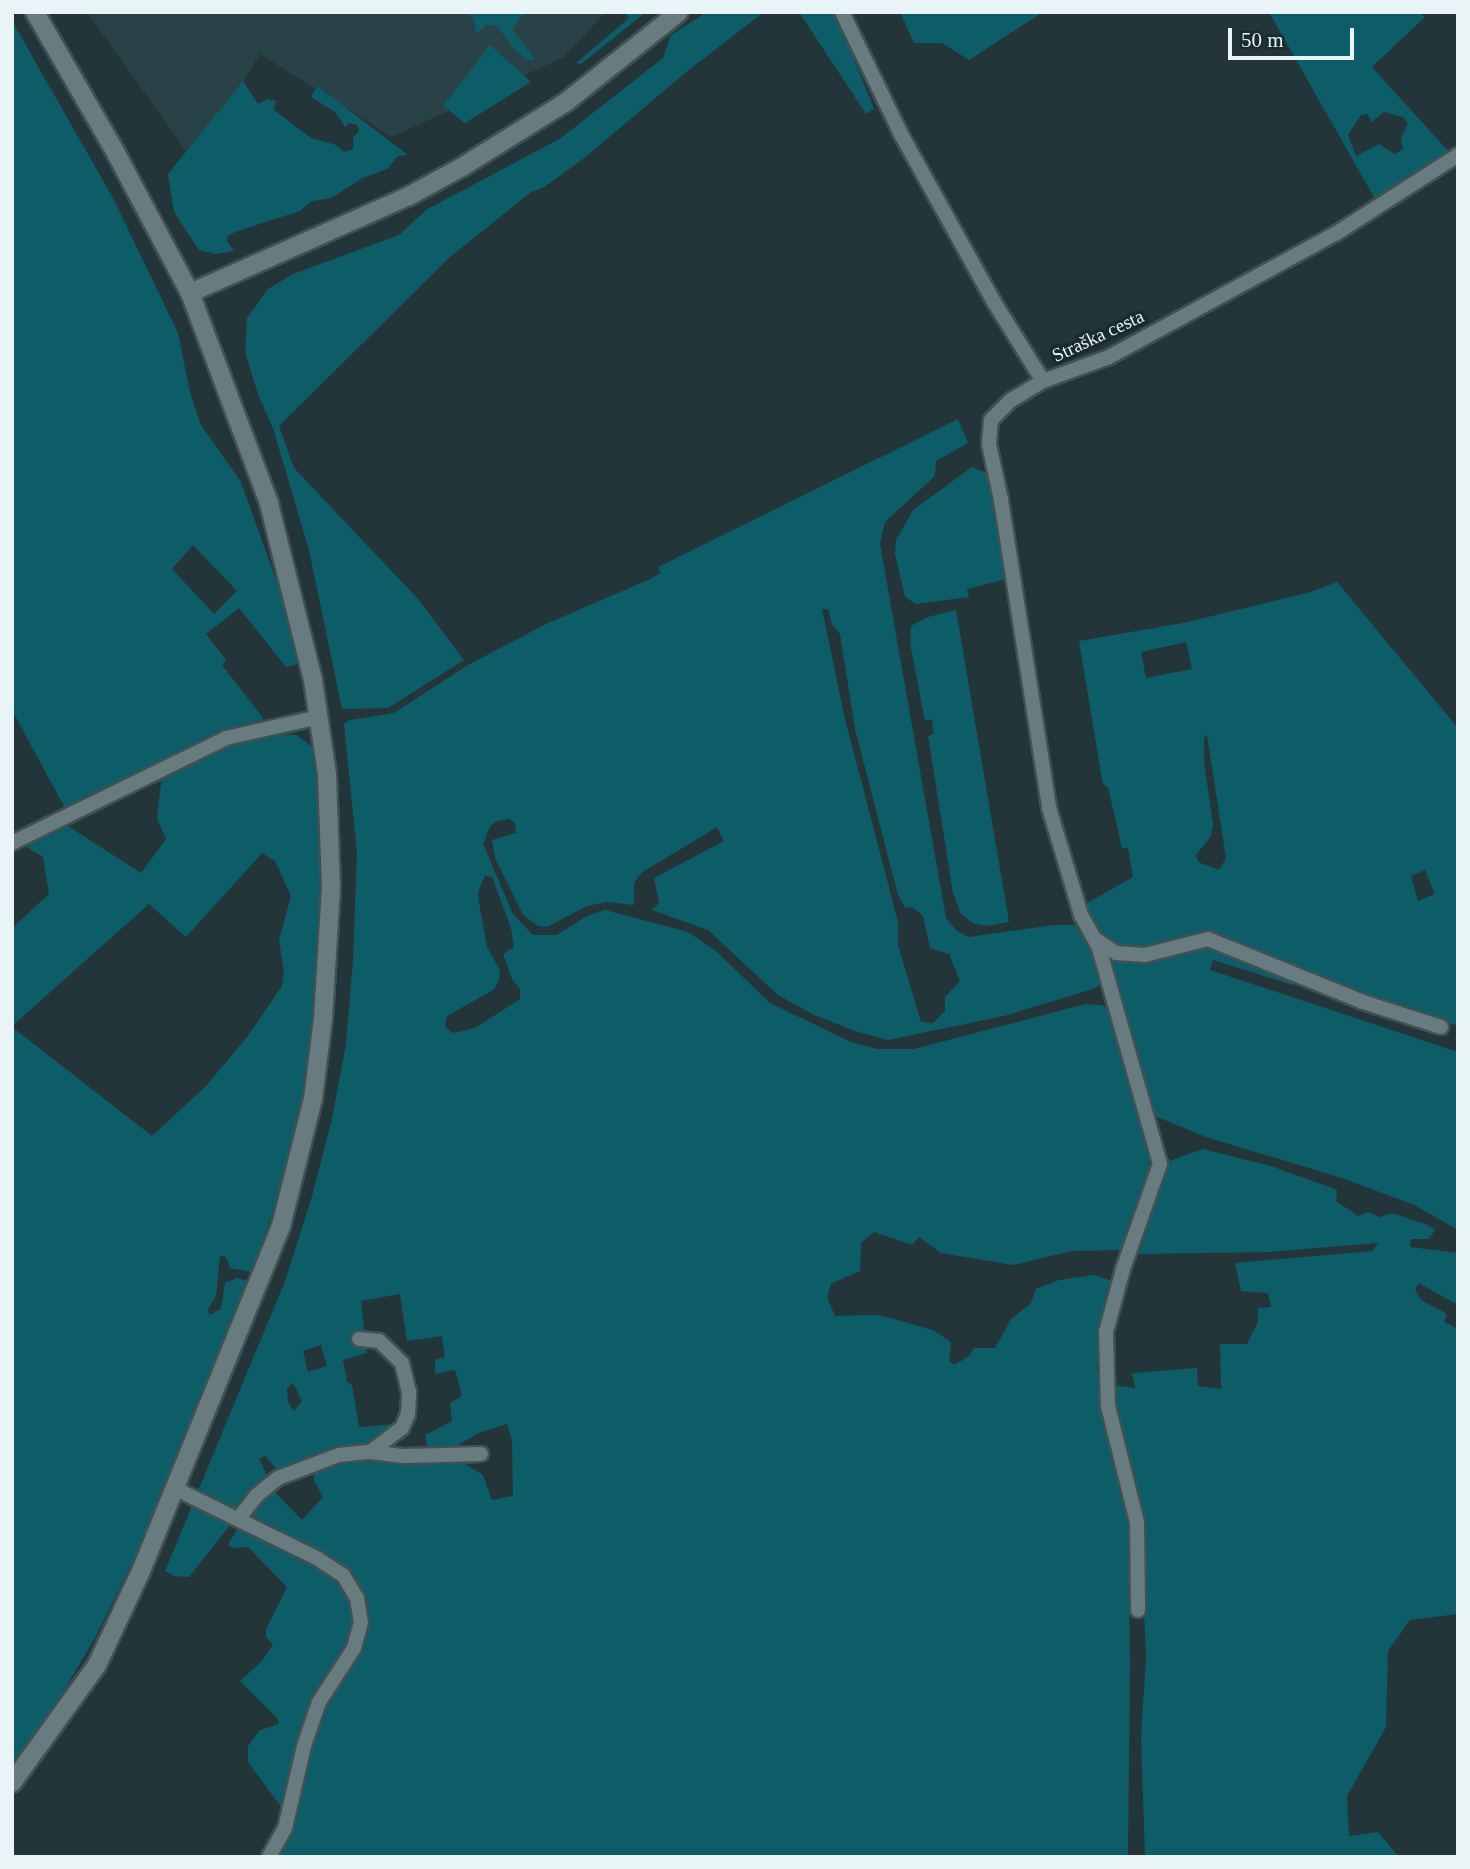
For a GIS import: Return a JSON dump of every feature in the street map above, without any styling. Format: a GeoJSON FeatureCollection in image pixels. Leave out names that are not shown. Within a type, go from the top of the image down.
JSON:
{"type":"FeatureCollection","features":[{"type":"Feature","properties":{"kind":"street"},"geometry":{"type":"LineString","coordinates":[[12,1783],[97,1665],[141,1571],[282,1226],[313,1098],[323,1020],[331,888],[327,774],[319,717],[308,649],[269,503],[190,293],[116,153],[35,12]]}},
{"type":"Feature","properties":{"kind":"street"},"geometry":{"type":"LineString","coordinates":[[190,293],[409,196],[463,167],[566,102],[679,12]]}},
{"type":"Feature","properties":{"kind":"street","name":"Straška cesta"},"geometry":{"type":"LineString","coordinates":[[842,12],[902,136],[994,302],[1043,381],[1109,357],[1335,234],[1458,155]]}},
{"type":"Feature","properties":{"kind":"street"},"geometry":{"type":"LineString","coordinates":[[1043,381],[1011,400],[991,420],[989,444],[1001,500],[1049,808],[1065,871],[1093,938],[1160,1164],[1123,1269],[1106,1332],[1108,1406],[1137,1522],[1138,1610]]}},
{"type":"Feature","properties":{"kind":"street"},"geometry":{"type":"LineString","coordinates":[[12,844],[226,738],[319,717]]}},
{"type":"Feature","properties":{"kind":"street"},"geometry":{"type":"LineString","coordinates":[[1093,938],[1116,953],[1145,955],[1208,939],[1363,1002],[1441,1027]]}},
{"type":"Feature","properties":{"kind":"street"},"geometry":{"type":"LineString","coordinates":[[359,1339],[379,1341],[402,1363],[409,1392],[408,1415],[402,1428],[370,1452]]}},
{"type":"Feature","properties":{"kind":"street"},"geometry":{"type":"LineString","coordinates":[[239,1518],[257,1495],[278,1478],[339,1455],[370,1452],[404,1456],[481,1454]]}},
{"type":"Feature","properties":{"kind":"street"},"geometry":{"type":"LineString","coordinates":[[174,1489],[239,1518],[343,1576],[357,1598],[361,1622],[354,1648],[319,1702],[304,1746],[285,1829],[269,1857]]}},
{"type":"Feature","properties":{"kind":"shaded area"},"geometry":{"type":"Polygon","coordinates":[[[87,12],[606,12],[564,57],[392,137],[260,54],[194,162],[87,12]]]}},
{"type":"Feature","properties":{"kind":"shaded area"},"geometry":{"type":"Polygon","coordinates":[[[466,12],[525,12],[512,29],[535,59],[529,60],[517,52],[496,25],[486,25],[476,34],[474,18],[466,12]]]}},
{"type":"Feature","properties":{"kind":"shaded area"},"geometry":{"type":"Polygon","coordinates":[[[625,12],[646,12],[581,64],[576,63],[629,18],[625,12]]]}},
{"type":"Feature","properties":{"kind":"shaded area"},"geometry":{"type":"Polygon","coordinates":[[[707,12],[764,12],[690,69],[583,159],[544,187],[531,192],[449,258],[279,426],[294,468],[418,599],[464,660],[388,708],[342,709],[309,550],[273,428],[259,397],[245,352],[247,318],[268,289],[293,274],[399,235],[426,210],[561,138],[663,58],[671,35],[707,12]]]}},
{"type":"Feature","properties":{"kind":"shaded area"},"geometry":{"type":"Polygon","coordinates":[[[799,12],[835,12],[874,109],[866,114],[799,12]]]}},
{"type":"Feature","properties":{"kind":"shaded area"},"geometry":{"type":"Polygon","coordinates":[[[900,12],[1043,12],[969,60],[942,43],[914,43],[900,12]]]}},
{"type":"Feature","properties":{"kind":"shaded area"},"geometry":{"type":"Polygon","coordinates":[[[1269,12],[1418,12],[1425,17],[1372,67],[1449,152],[1379,206],[1269,12]],[[1384,112],[1371,122],[1368,114],[1361,115],[1348,135],[1356,156],[1379,144],[1395,154],[1403,149],[1401,138],[1408,123],[1403,117],[1384,112]]]}},
{"type":"Feature","properties":{"kind":"shaded area"},"geometry":{"type":"Polygon","coordinates":[[[12,21],[113,198],[178,333],[190,393],[201,425],[241,482],[280,591],[297,664],[286,667],[239,608],[206,634],[226,660],[222,665],[264,719],[216,732],[66,810],[12,710],[12,21]],[[193,545],[172,569],[214,614],[237,591],[193,545]]]}},
{"type":"Feature","properties":{"kind":"shaded area"},"geometry":{"type":"Polygon","coordinates":[[[490,45],[531,82],[465,123],[443,106],[490,45]]]}},
{"type":"Feature","properties":{"kind":"shaded area"},"geometry":{"type":"Polygon","coordinates":[[[243,81],[258,104],[268,99],[276,101],[274,110],[311,138],[336,145],[344,152],[353,149],[353,138],[359,131],[357,125],[349,123],[345,127],[335,112],[311,97],[317,86],[408,155],[398,156],[387,169],[363,178],[331,198],[312,201],[300,211],[235,232],[228,236],[227,241],[234,251],[216,254],[199,250],[174,212],[168,174],[243,81]]]}},
{"type":"Feature","properties":{"kind":"shaded area"},"geometry":{"type":"Polygon","coordinates":[[[958,419],[968,443],[936,461],[935,476],[885,522],[880,544],[946,918],[957,931],[969,937],[1054,925],[1075,925],[1084,933],[1097,962],[1103,981],[1096,988],[1004,1016],[888,1040],[814,1015],[778,995],[708,930],[652,910],[659,903],[654,878],[724,841],[717,827],[641,873],[634,883],[634,905],[607,902],[587,906],[547,927],[538,926],[523,915],[495,858],[492,840],[516,833],[515,823],[509,819],[497,821],[490,826],[483,844],[513,914],[533,935],[557,935],[585,917],[605,910],[688,932],[716,951],[770,1003],[851,1042],[877,1049],[914,1049],[1086,1004],[1102,1005],[1111,1011],[1150,1149],[1148,1186],[1122,1250],[1072,1251],[1013,1265],[941,1253],[919,1237],[912,1245],[874,1232],[861,1243],[860,1271],[831,1284],[827,1297],[835,1316],[879,1315],[933,1330],[951,1342],[949,1361],[954,1365],[968,1357],[974,1348],[995,1348],[1011,1319],[1031,1303],[1036,1289],[1059,1280],[1094,1275],[1112,1281],[1100,1333],[1097,1369],[1128,1520],[1128,1857],[268,1857],[279,1852],[282,1808],[248,1762],[248,1746],[260,1730],[279,1724],[277,1718],[240,1681],[261,1662],[273,1645],[266,1637],[266,1629],[287,1587],[248,1547],[234,1548],[228,1545],[245,1516],[269,1493],[275,1492],[302,1520],[323,1497],[314,1480],[313,1469],[348,1459],[462,1462],[483,1475],[492,1500],[513,1496],[512,1440],[507,1424],[481,1432],[449,1450],[428,1453],[425,1435],[452,1421],[450,1403],[462,1396],[455,1370],[435,1374],[435,1360],[445,1357],[442,1336],[407,1341],[400,1294],[361,1301],[367,1353],[343,1360],[347,1382],[352,1385],[359,1427],[397,1424],[381,1439],[369,1444],[328,1454],[279,1472],[265,1456],[259,1459],[268,1477],[189,1577],[175,1576],[165,1571],[285,1281],[311,1200],[332,1119],[346,1044],[353,960],[357,852],[344,724],[350,720],[394,713],[468,665],[546,624],[661,573],[658,567],[958,419]],[[822,609],[845,719],[898,922],[898,945],[921,1022],[933,1023],[945,1011],[945,997],[960,981],[949,954],[930,948],[923,916],[912,907],[905,908],[898,895],[855,729],[840,634],[832,624],[828,609],[822,609]],[[485,876],[478,892],[487,947],[500,970],[499,981],[493,990],[447,1016],[445,1027],[453,1033],[475,1028],[520,999],[520,989],[512,979],[503,954],[514,947],[511,928],[492,877],[485,876]],[[321,1345],[303,1351],[308,1372],[327,1366],[321,1345]],[[293,1383],[287,1388],[288,1402],[294,1411],[302,1401],[293,1383]]]}},
{"type":"Feature","properties":{"kind":"shaded area"},"geometry":{"type":"Polygon","coordinates":[[[972,467],[987,473],[1007,579],[967,589],[969,597],[916,604],[905,597],[895,554],[896,540],[913,510],[972,467]]]}},
{"type":"Feature","properties":{"kind":"shaded area"},"geometry":{"type":"Polygon","coordinates":[[[1337,582],[1458,728],[1458,1016],[1455,1025],[1371,999],[1210,936],[1147,951],[1122,949],[1104,941],[1084,905],[1133,877],[1128,848],[1122,848],[1108,787],[1103,785],[1079,641],[1183,623],[1311,592],[1337,582]],[[1186,642],[1141,652],[1146,678],[1192,669],[1186,642]],[[1207,735],[1204,737],[1204,763],[1213,824],[1211,836],[1196,855],[1198,862],[1219,870],[1226,858],[1207,735]],[[1425,870],[1411,876],[1418,901],[1435,894],[1425,870]]]}},
{"type":"Feature","properties":{"kind":"shaded area"},"geometry":{"type":"Polygon","coordinates":[[[956,610],[1009,922],[987,926],[973,923],[961,914],[953,893],[928,736],[933,734],[932,719],[925,721],[910,643],[911,626],[928,617],[956,610]]]}},
{"type":"Feature","properties":{"kind":"shaded area"},"geometry":{"type":"Polygon","coordinates":[[[264,733],[297,735],[312,747],[318,765],[322,894],[317,1007],[306,1095],[278,1197],[252,1272],[230,1268],[226,1257],[220,1256],[216,1296],[208,1309],[209,1315],[221,1309],[225,1283],[237,1278],[249,1281],[144,1538],[95,1638],[41,1729],[12,1768],[12,1027],[152,1136],[206,1086],[247,1037],[282,986],[284,972],[279,940],[291,896],[275,861],[262,853],[186,937],[149,904],[12,1026],[12,928],[49,894],[43,857],[25,846],[68,826],[141,873],[166,839],[157,818],[162,774],[220,747],[264,733]]]}},
{"type":"Feature","properties":{"kind":"shaded area"},"geometry":{"type":"Polygon","coordinates":[[[1202,943],[1295,978],[1293,985],[1213,960],[1210,970],[1458,1052],[1458,1230],[1414,1205],[1342,1178],[1206,1137],[1155,1116],[1133,1052],[1112,970],[1113,956],[1202,943]]]}},
{"type":"Feature","properties":{"kind":"shaded area"},"geometry":{"type":"Polygon","coordinates":[[[1203,1149],[1271,1166],[1337,1190],[1336,1201],[1358,1216],[1368,1212],[1380,1217],[1392,1213],[1428,1225],[1435,1230],[1429,1239],[1411,1239],[1410,1247],[1458,1253],[1458,1305],[1419,1283],[1415,1289],[1421,1300],[1447,1314],[1444,1322],[1458,1329],[1458,1614],[1410,1620],[1388,1651],[1386,1727],[1347,1796],[1349,1836],[1378,1832],[1399,1857],[1145,1857],[1141,1736],[1146,1659],[1141,1536],[1134,1481],[1112,1385],[1135,1388],[1132,1373],[1197,1368],[1198,1386],[1221,1389],[1220,1344],[1247,1344],[1258,1322],[1258,1308],[1271,1307],[1268,1293],[1241,1291],[1235,1263],[1372,1251],[1378,1243],[1268,1252],[1135,1254],[1159,1193],[1164,1163],[1203,1149]]]}}]}
